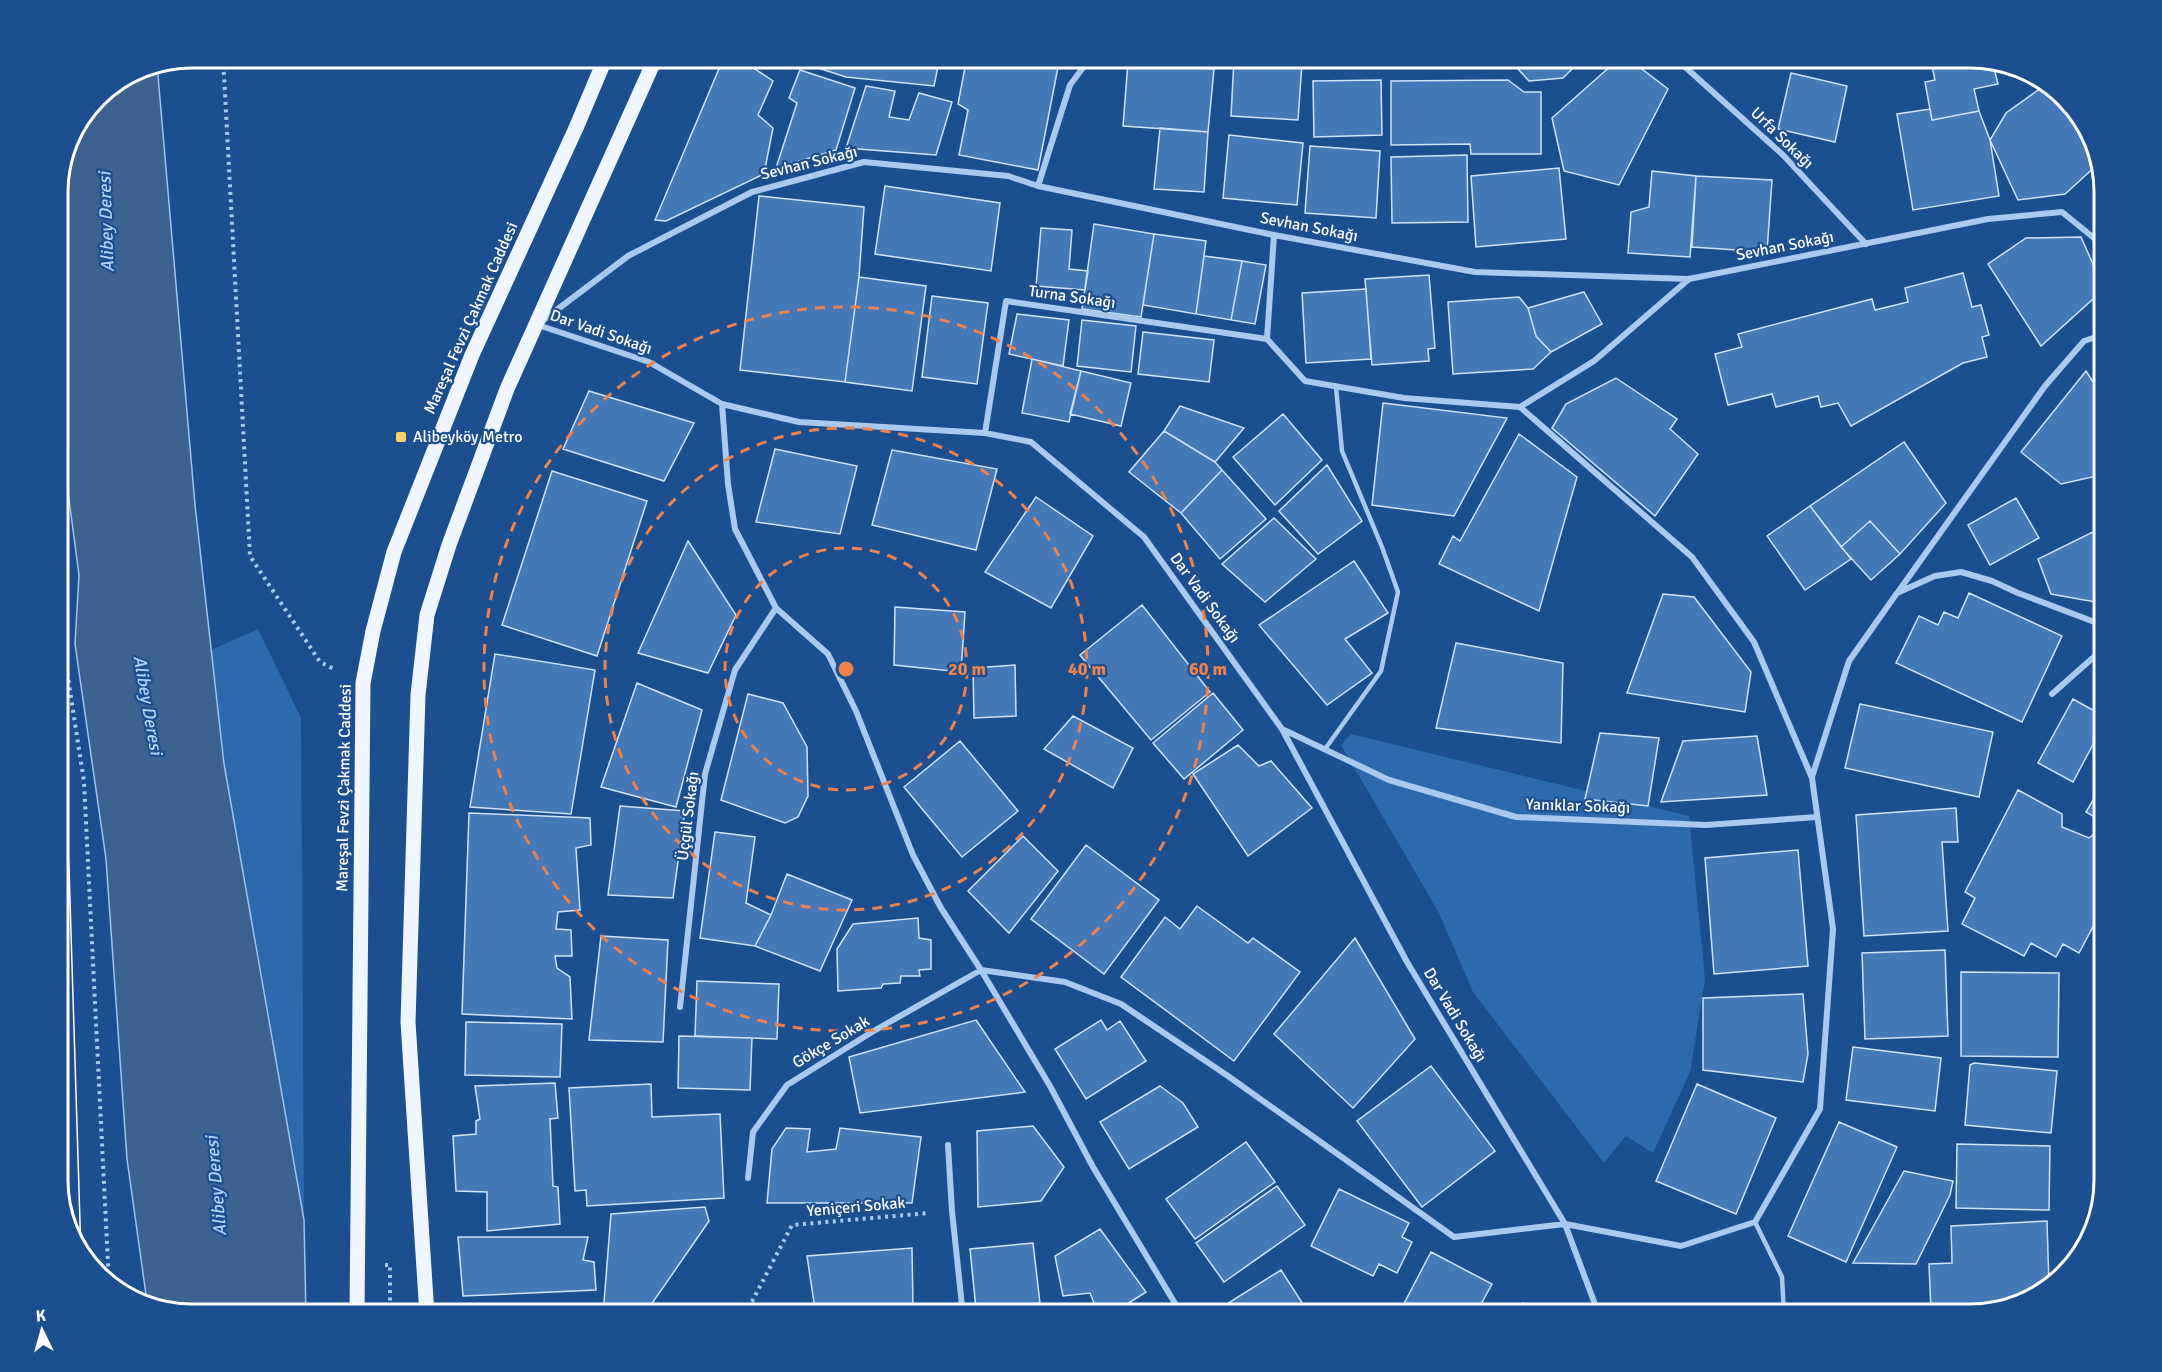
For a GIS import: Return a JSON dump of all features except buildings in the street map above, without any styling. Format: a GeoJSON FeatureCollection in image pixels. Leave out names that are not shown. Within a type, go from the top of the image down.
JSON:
{"type":"FeatureCollection","features":[{"type":"Feature","properties":{"kind":"main road","name":"Mareşal Fevzi Çakmak Caddesi"},"geometry":{"type":"LineString","coordinates":[[357,1304],[363,683],[373,631],[394,552],[472,355],[576,129],[601,68]]}},
{"type":"Feature","properties":{"kind":"main road"},"geometry":{"type":"LineString","coordinates":[[426,1304],[408,1022],[418,696],[427,615],[449,545],[507,389],[651,68]]}},
{"type":"Feature","properties":{"kind":"street"},"geometry":{"type":"LineString","coordinates":[[1038,186],[1070,85],[1083,68]]}},
{"type":"Feature","properties":{"kind":"street","name":"Urfa Sokağı"},"geometry":{"type":"LineString","coordinates":[[1686,68],[1783,155],[1866,244]]}},
{"type":"Feature","properties":{"kind":"street","name":"Sevhan Sokağı"},"geometry":{"type":"LineString","coordinates":[[537,325],[628,256],[752,192],[864,162],[1008,176],[1038,186],[1274,235],[1475,272],[1689,279],[1988,219],[2062,212],[2094,237]]}},
{"type":"Feature","properties":{"kind":"street"},"geometry":{"type":"LineString","coordinates":[[1274,235],[1267,339],[1305,381],[1404,398],[1520,407],[1594,361],[1689,279]]}},
{"type":"Feature","properties":{"kind":"street","name":"Turna Sokağı"},"geometry":{"type":"LineString","coordinates":[[985,433],[1006,301],[1267,339]]}},
{"type":"Feature","properties":{"kind":"street","name":"Dar Vadi Sokağı"},"geometry":{"type":"LineString","coordinates":[[537,325],[649,362],[722,404],[799,422],[985,433],[1031,442],[1144,537],[1282,729],[1407,962],[1565,1224],[1595,1304]]}},
{"type":"Feature","properties":{"kind":"street"},"geometry":{"type":"LineString","coordinates":[[1812,778],[1849,661],[2045,386],[2084,341],[2094,338]]}},
{"type":"Feature","properties":{"kind":"street"},"geometry":{"type":"LineString","coordinates":[[722,404],[728,483],[735,529],[776,608],[828,654],[856,711],[913,855],[941,908],[1050,1086],[1093,1167],[1175,1304]]}},
{"type":"Feature","properties":{"kind":"street"},"geometry":{"type":"LineString","coordinates":[[981,970],[1065,982],[1121,1004],[1228,1076],[1454,1237],[1565,1224],[1681,1246],[1755,1222],[1820,1109],[1833,929],[1812,778],[1754,642],[1692,556],[1520,407]]}},
{"type":"Feature","properties":{"kind":"street"},"geometry":{"type":"LineString","coordinates":[[1897,593],[1935,576],[1962,572],[1992,581],[2094,622]]}},
{"type":"Feature","properties":{"kind":"street","name":"Üçgül Sokağı"},"geometry":{"type":"LineString","coordinates":[[680,1007],[705,774],[735,670],[776,608]]}},
{"type":"Feature","properties":{"kind":"street"},"geometry":{"type":"LineString","coordinates":[[2052,694],[2094,657]]}},
{"type":"Feature","properties":{"kind":"street","name":"Yanıklar Sokağı"},"geometry":{"type":"LineString","coordinates":[[1282,729],[1389,780],[1516,817],[1706,825],[1817,817]]}},
{"type":"Feature","properties":{"kind":"street","name":"Gökçe Sokak"},"geometry":{"type":"LineString","coordinates":[[747,1178],[753,1132],[787,1085],[872,1032],[981,970]]}},
{"type":"Feature","properties":{"kind":"street"},"geometry":{"type":"LineString","coordinates":[[948,1145],[962,1304]]}},
{"type":"Feature","properties":{"kind":"lane"},"geometry":{"type":"LineString","coordinates":[[1325,749],[1381,671],[1398,592],[1342,451],[1336,387]]}},
{"type":"Feature","properties":{"kind":"lane"},"geometry":{"type":"LineString","coordinates":[[1755,1222],[1782,1277],[1783,1304]]}},
{"type":"Feature","properties":{"kind":"path"},"geometry":{"type":"LineString","coordinates":[[224,68],[250,556],[320,662]]}},
{"type":"Feature","properties":{"kind":"path"},"geometry":{"type":"LineString","coordinates":[[68,678],[84,782],[108,1272]]}},
{"type":"Feature","properties":{"kind":"path","name":"Yeniçeri Sokak"},"geometry":{"type":"LineString","coordinates":[[751,1304],[792,1225],[952,1211]]}},
{"type":"Feature","properties":{"kind":"path"},"geometry":{"type":"LineString","coordinates":[[381,1265],[390,1265],[390,1304]]}},
{"type":"Feature","properties":{"kind":"shaded area"},"geometry":{"type":"Polygon","coordinates":[[[258,629],[301,718],[304,1220],[224,764],[211,650],[258,629]]]}},
{"type":"Feature","properties":{"kind":"shaded area"},"geometry":{"type":"Polygon","coordinates":[[[1351,734],[1689,816],[1705,979],[1690,1072],[1653,1153],[1626,1136],[1604,1163],[1473,992],[1438,911],[1341,745],[1351,734]]]}},
{"type":"Feature","properties":{"kind":"water","name":"Alibey Deresi"},"geometry":{"type":"Polygon","coordinates":[[[158,72],[195,505],[224,764],[304,1220],[306,1304],[191,1304],[175,1303],[146,1296],[127,1159],[106,859],[75,644],[79,575],[68,492],[69,175],[77,144],[88,122],[98,110],[122,88],[158,72]]]}},
{"type":"Feature","properties":{"kind":"tram line"},"geometry":{"type":"LineString","coordinates":[[68,849],[80,1235]]}},
{"type":"Feature","properties":{"kind":"place","name":"Alibeyköy Metro"},"geometry":{"type":"Point","coordinates":[401,437]}}]}
